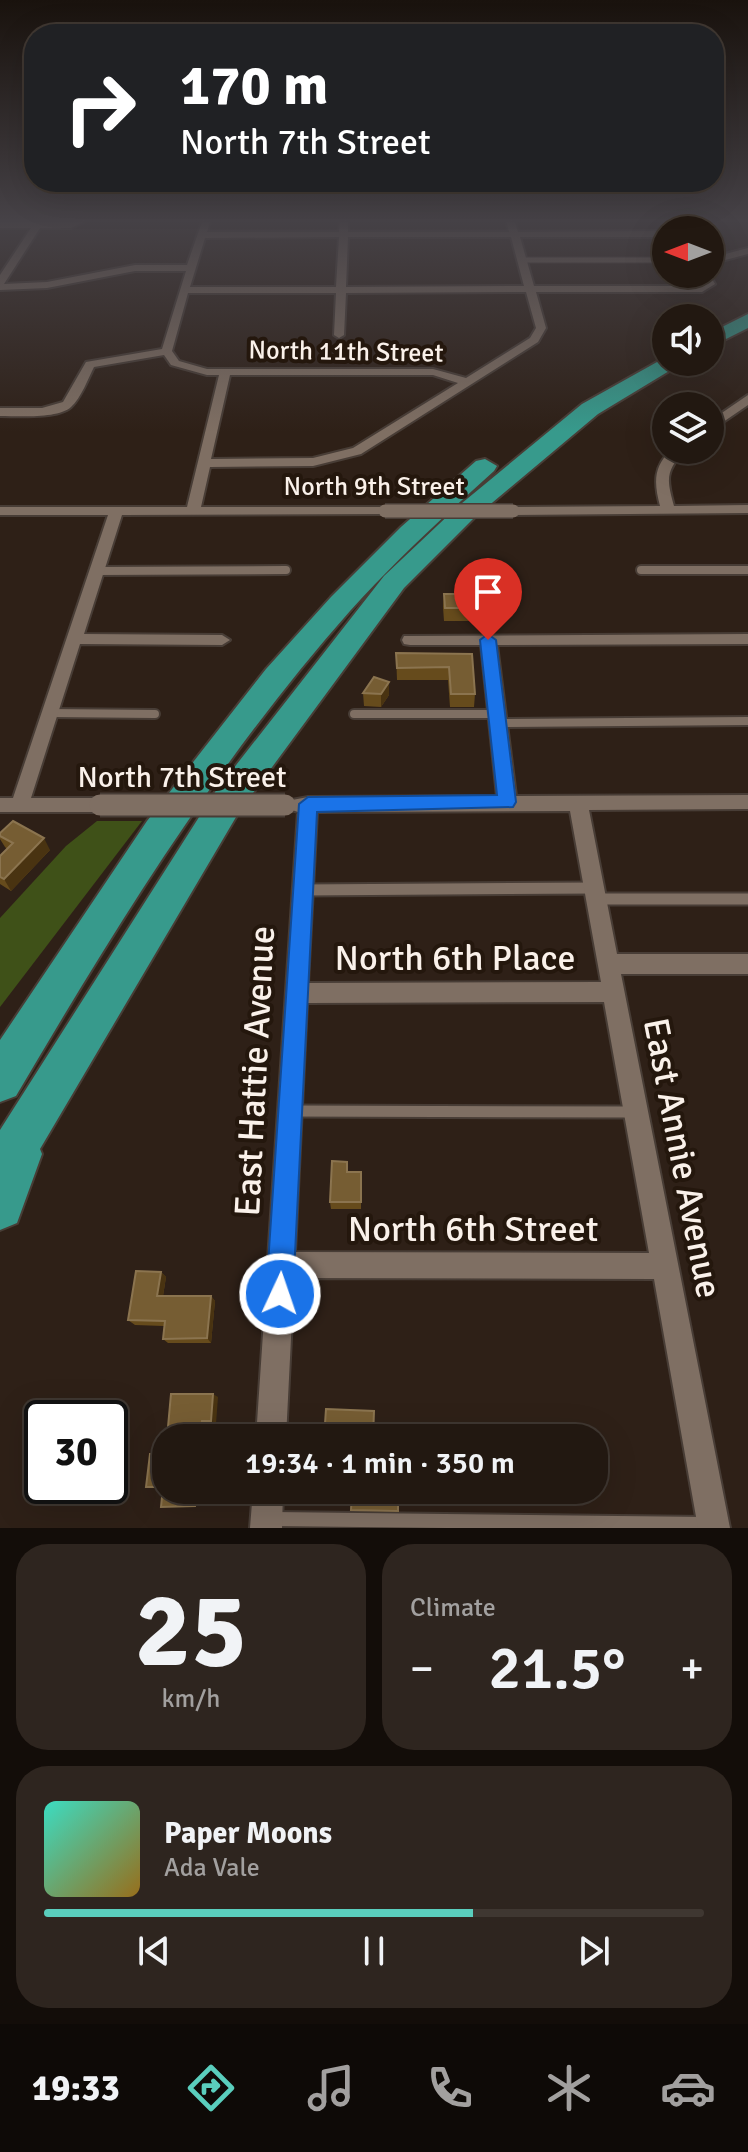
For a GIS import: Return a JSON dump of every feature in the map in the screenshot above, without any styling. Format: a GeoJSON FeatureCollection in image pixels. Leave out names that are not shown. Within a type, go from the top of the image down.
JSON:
{"type":"FeatureCollection","features":[{"type":"Feature","properties":{"kind":"highway"},"geometry":{"type":"LineString","coordinates":[[724,315],[748,304]]}},
{"type":"Feature","properties":{"kind":"highway"},"geometry":{"type":"LineString","coordinates":[[724,333],[748,320]]}},
{"type":"Feature","properties":{"kind":"highway"},"geometry":{"type":"LineString","coordinates":[[0,1080],[78,952],[165,819],[274,676],[367,572],[442,501],[533,426],[652,350]]}},
{"type":"Feature","properties":{"kind":"highway"},"geometry":{"type":"LineString","coordinates":[[0,1173],[227,802],[394,582],[465,513],[577,419],[652,374]]}},
{"type":"Feature","properties":{"kind":"highway"},"geometry":{"type":"LineString","coordinates":[[0,1040],[78,952]]}},
{"type":"Feature","properties":{"kind":"highway"},"geometry":{"type":"LineString","coordinates":[[0,1206],[35,1112]]}},
{"type":"Feature","properties":{"kind":"street"},"geometry":{"type":"LineString","coordinates":[[0,412],[55,410],[68,404],[90,364],[167,351],[184,290]]}},
{"type":"Feature","properties":{"kind":"street"},"geometry":{"type":"LineString","coordinates":[[339,335],[340,290]]}},
{"type":"Feature","properties":{"kind":"street"},"geometry":{"type":"LineString","coordinates":[[204,463],[313,462],[345,456],[369,445],[539,336],[541,328],[530,290]]}},
{"type":"Feature","properties":{"kind":"street","name":"North 11th Street"},"geometry":{"type":"LineString","coordinates":[[167,351],[175,363],[189,369],[225,372],[424,372],[465,381]]}},
{"type":"Feature","properties":{"kind":"street"},"geometry":{"type":"LineString","coordinates":[[193,511],[225,372]]}},
{"type":"Feature","properties":{"kind":"street"},"geometry":{"type":"LineString","coordinates":[[724,417],[748,399]]}},
{"type":"Feature","properties":{"kind":"street"},"geometry":{"type":"LineString","coordinates":[[665,464],[660,476],[668,509]]}},
{"type":"Feature","properties":{"kind":"street","name":"North 9th Street"},"geometry":{"type":"LineString","coordinates":[[0,511],[748,509]]}},
{"type":"Feature","properties":{"kind":"street"},"geometry":{"type":"LineString","coordinates":[[20,804],[116,511]]}},
{"type":"Feature","properties":{"kind":"street"},"geometry":{"type":"LineString","coordinates":[[74,639],[222,640]]}},
{"type":"Feature","properties":{"kind":"street"},"geometry":{"type":"LineString","coordinates":[[410,640],[748,639]]}},
{"type":"Feature","properties":{"kind":"street"},"geometry":{"type":"LineString","coordinates":[[488,640],[507,802]]}},
{"type":"Feature","properties":{"kind":"street","name":"East Annie Avenue"},"geometry":{"type":"LineString","coordinates":[[578,802],[714,1526]]}},
{"type":"Feature","properties":{"kind":"street","name":"North 7th Street"},"geometry":{"type":"LineString","coordinates":[[0,805],[748,802]]}},
{"type":"Feature","properties":{"kind":"street","name":"East Hattie Avenue"},"geometry":{"type":"LineString","coordinates":[[272,1424],[303,890],[296,805]]}},
{"type":"Feature","properties":{"kind":"street","name":"North 6th Place"},"geometry":{"type":"LineString","coordinates":[[608,964],[748,964]]}},
{"type":"Feature","properties":{"kind":"street","name":"North 6th Place"},"geometry":{"type":"LineString","coordinates":[[297,993],[614,992]]}},
{"type":"Feature","properties":{"kind":"street","name":"North 6th Street"},"geometry":{"type":"LineString","coordinates":[[282,1265],[665,1266]]}},
{"type":"Feature","properties":{"kind":"lane"},"geometry":{"type":"LineString","coordinates":[[96,571],[286,570]]}},
{"type":"Feature","properties":{"kind":"lane"},"geometry":{"type":"LineString","coordinates":[[641,570],[748,570]]}},
{"type":"Feature","properties":{"kind":"lane"},"geometry":{"type":"LineString","coordinates":[[50,713],[155,714]]}},
{"type":"Feature","properties":{"kind":"lane"},"geometry":{"type":"LineString","coordinates":[[354,714],[748,721]]}},
{"type":"Feature","properties":{"kind":"lane"},"geometry":{"type":"LineString","coordinates":[[303,890],[748,899]]}},
{"type":"Feature","properties":{"kind":"lane"},"geometry":{"type":"LineString","coordinates":[[290,1111],[636,1112]]}},
{"type":"Feature","properties":{"kind":"lane"},"geometry":{"type":"LineString","coordinates":[[267,1512],[714,1526]]}},
{"type":"Feature","properties":{"kind":"green space"},"geometry":{"type":"Polygon","coordinates":[[[97,821],[142,821],[0,1007],[0,918],[66,846],[97,821]]]}},
{"type":"Feature","properties":{"kind":"building"},"geometry":{"type":"Polygon","coordinates":[[[444,594],[476,594],[477,608],[445,608],[444,594]]]}},
{"type":"Feature","properties":{"kind":"building"},"geometry":{"type":"Polygon","coordinates":[[[396,653],[472,654],[475,694],[451,694],[449,667],[397,668],[396,653]]]}},
{"type":"Feature","properties":{"kind":"building"},"geometry":{"type":"Polygon","coordinates":[[[374,677],[389,682],[381,694],[363,693],[374,677]]]}},
{"type":"Feature","properties":{"kind":"building"},"geometry":{"type":"Polygon","coordinates":[[[13,821],[44,838],[4,879],[0,877],[0,856],[13,843],[0,833],[13,821]]]}},
{"type":"Feature","properties":{"kind":"building"},"geometry":{"type":"Polygon","coordinates":[[[332,1161],[347,1162],[347,1172],[361,1172],[361,1202],[330,1202],[332,1161]]]}},
{"type":"Feature","properties":{"kind":"building"},"geometry":{"type":"Polygon","coordinates":[[[136,1271],[161,1272],[157,1296],[211,1296],[207,1338],[163,1339],[165,1321],[128,1320],[136,1271]]]}},
{"type":"Feature","properties":{"kind":"building"},"geometry":{"type":"Polygon","coordinates":[[[171,1394],[213,1394],[211,1421],[168,1424],[171,1394]]]}},
{"type":"Feature","properties":{"kind":"building"},"geometry":{"type":"Polygon","coordinates":[[[326,1409],[374,1411],[374,1424],[325,1424],[326,1409]]]}},
{"type":"Feature","properties":{"kind":"building"},"geometry":{"type":"Polygon","coordinates":[[[150,1454],[152,1487],[146,1487],[150,1454]]]}},
{"type":"Feature","properties":{"kind":"building"},"geometry":{"type":"Polygon","coordinates":[[[161,1504],[195,1504],[195,1506],[161,1507],[161,1504]]]}},
{"type":"Feature","properties":{"kind":"building"},"geometry":{"type":"Polygon","coordinates":[[[351,1504],[398,1504],[398,1511],[351,1510],[351,1504]]]}},
{"type":"Feature","properties":{"kind":"route"},"geometry":{"type":"LineString","coordinates":[[280,1294],[308,804],[507,802],[488,640]]}}]}
